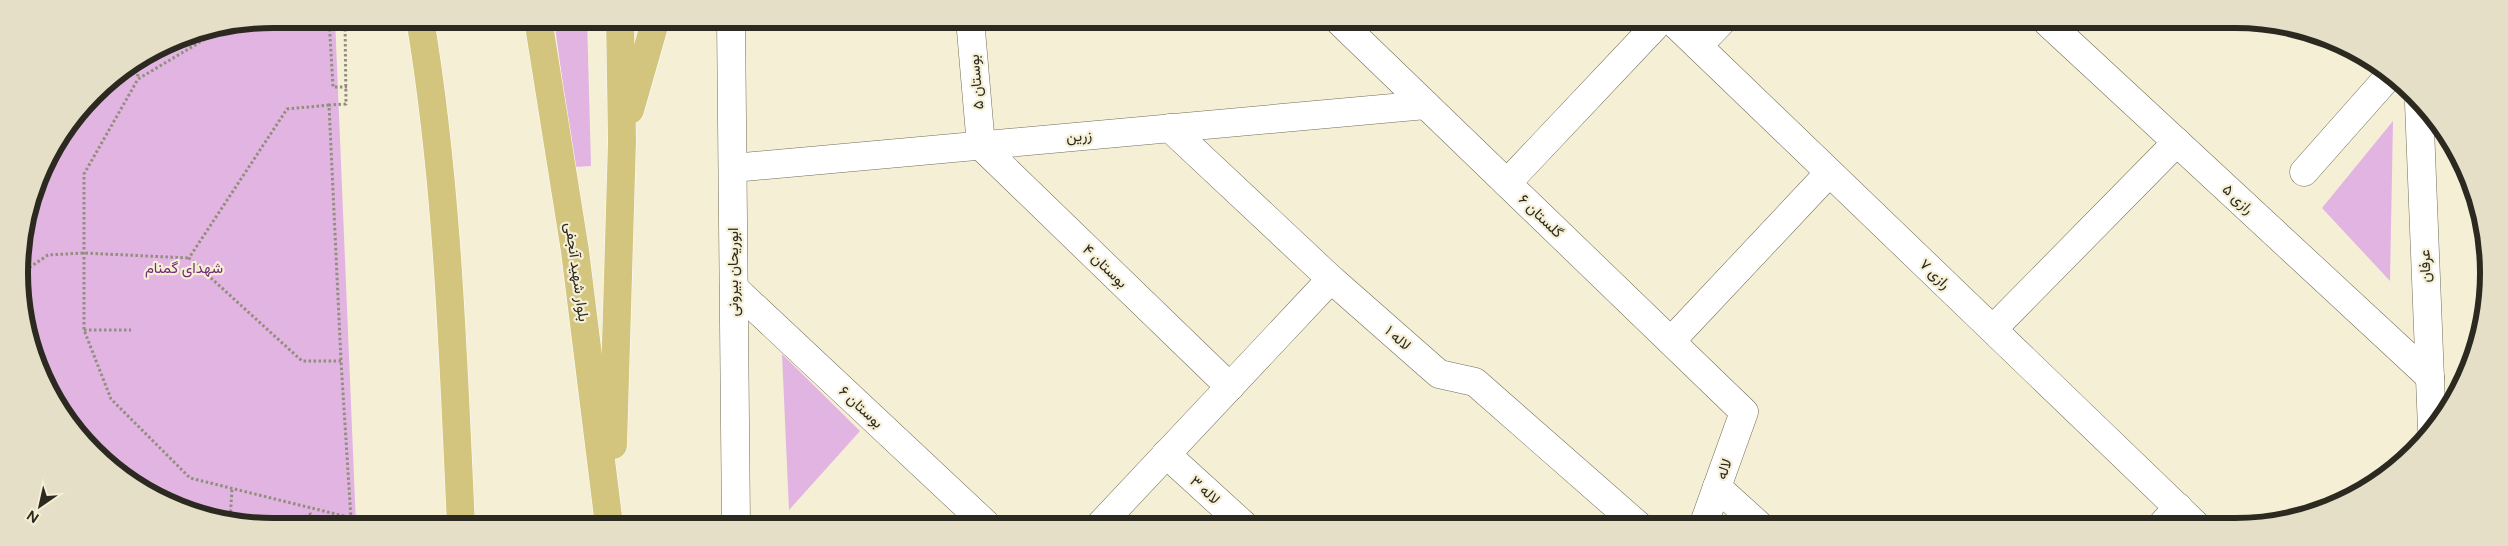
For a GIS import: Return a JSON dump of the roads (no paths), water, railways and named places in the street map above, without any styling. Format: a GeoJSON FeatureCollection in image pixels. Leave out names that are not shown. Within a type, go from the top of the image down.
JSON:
{"type":"FeatureCollection","features":[{"type":"Feature","properties":{"kind":"main road"},"geometry":{"type":"LineString","coordinates":[[421,28],[436,131],[449,288],[461,518]]}},
{"type":"Feature","properties":{"kind":"main road","name":"بلوار شهید آنجفی"},"geometry":{"type":"LineString","coordinates":[[539,28],[575,251],[609,518]]}},
{"type":"Feature","properties":{"kind":"main road"},"geometry":{"type":"LineString","coordinates":[[610,518],[622,141],[620,28]]}},
{"type":"Feature","properties":{"kind":"main road"},"geometry":{"type":"LineString","coordinates":[[622,141],[653,28]]}},
{"type":"Feature","properties":{"kind":"street","name":"ابوریحان بیرونی"},"geometry":{"type":"LineString","coordinates":[[731,28],[736,518]]}},
{"type":"Feature","properties":{"kind":"street","name":"بوستان ۵"},"geometry":{"type":"LineString","coordinates":[[971,28],[981,146]]}},
{"type":"Feature","properties":{"kind":"street","name":"گلستان ۶"},"geometry":{"type":"LineString","coordinates":[[1346,28],[1744,412]]}},
{"type":"Feature","properties":{"kind":"street"},"geometry":{"type":"LineString","coordinates":[[1507,183],[1653,28]]}},
{"type":"Feature","properties":{"kind":"street","name":"رازی ۷"},"geometry":{"type":"LineString","coordinates":[[1679,28],[2189,518]]}},
{"type":"Feature","properties":{"kind":"street"},"geometry":{"type":"LineString","coordinates":[[1698,46],[1715,28]]}},
{"type":"Feature","properties":{"kind":"street","name":"رازی ۵"},"geometry":{"type":"LineString","coordinates":[[2054,28],[2430,377]]}},
{"type":"Feature","properties":{"kind":"street"},"geometry":{"type":"LineString","coordinates":[[2304,172],[2386,79]]}},
{"type":"Feature","properties":{"kind":"street","name":"زرین"},"geometry":{"type":"LineString","coordinates":[[733,168],[1426,105]]}},
{"type":"Feature","properties":{"kind":"street","name":"عرفان"},"geometry":{"type":"LineString","coordinates":[[2419,110],[2432,420]]}},
{"type":"Feature","properties":{"kind":"street","name":"لاله ۱"},"geometry":{"type":"LineString","coordinates":[[1170,128],[1331,279],[1439,374],[1476,382],[1630,518]]}},
{"type":"Feature","properties":{"kind":"street"},"geometry":{"type":"LineString","coordinates":[[1992,329],[2177,142]]}},
{"type":"Feature","properties":{"kind":"street","name":"بوستان ۴"},"geometry":{"type":"LineString","coordinates":[[981,146],[1230,387]]}},
{"type":"Feature","properties":{"kind":"street"},"geometry":{"type":"LineString","coordinates":[[1671,341],[1829,173]]}},
{"type":"Feature","properties":{"kind":"street"},"geometry":{"type":"LineString","coordinates":[[1106,518],[1331,279]]}},
{"type":"Feature","properties":{"kind":"street","name":"بوستان ۶"},"geometry":{"type":"LineString","coordinates":[[734,288],[979,518]]}},
{"type":"Feature","properties":{"kind":"street","name":"لاله"},"geometry":{"type":"LineString","coordinates":[[1706,518],[1744,412]]}},
{"type":"Feature","properties":{"kind":"street","name":"لاله ۳"},"geometry":{"type":"LineString","coordinates":[[1166,454],[1236,518]]}},
{"type":"Feature","properties":{"kind":"street"},"geometry":{"type":"LineString","coordinates":[[1717,487],[1751,518]]}},
{"type":"Feature","properties":{"kind":"street"},"geometry":{"type":"LineString","coordinates":[[2168,518],[2178,507]]}},
{"type":"Feature","properties":{"kind":"park label","name":"شهدای گمنام"},"geometry":{"type":"Point","coordinates":[184,268]}}]}
